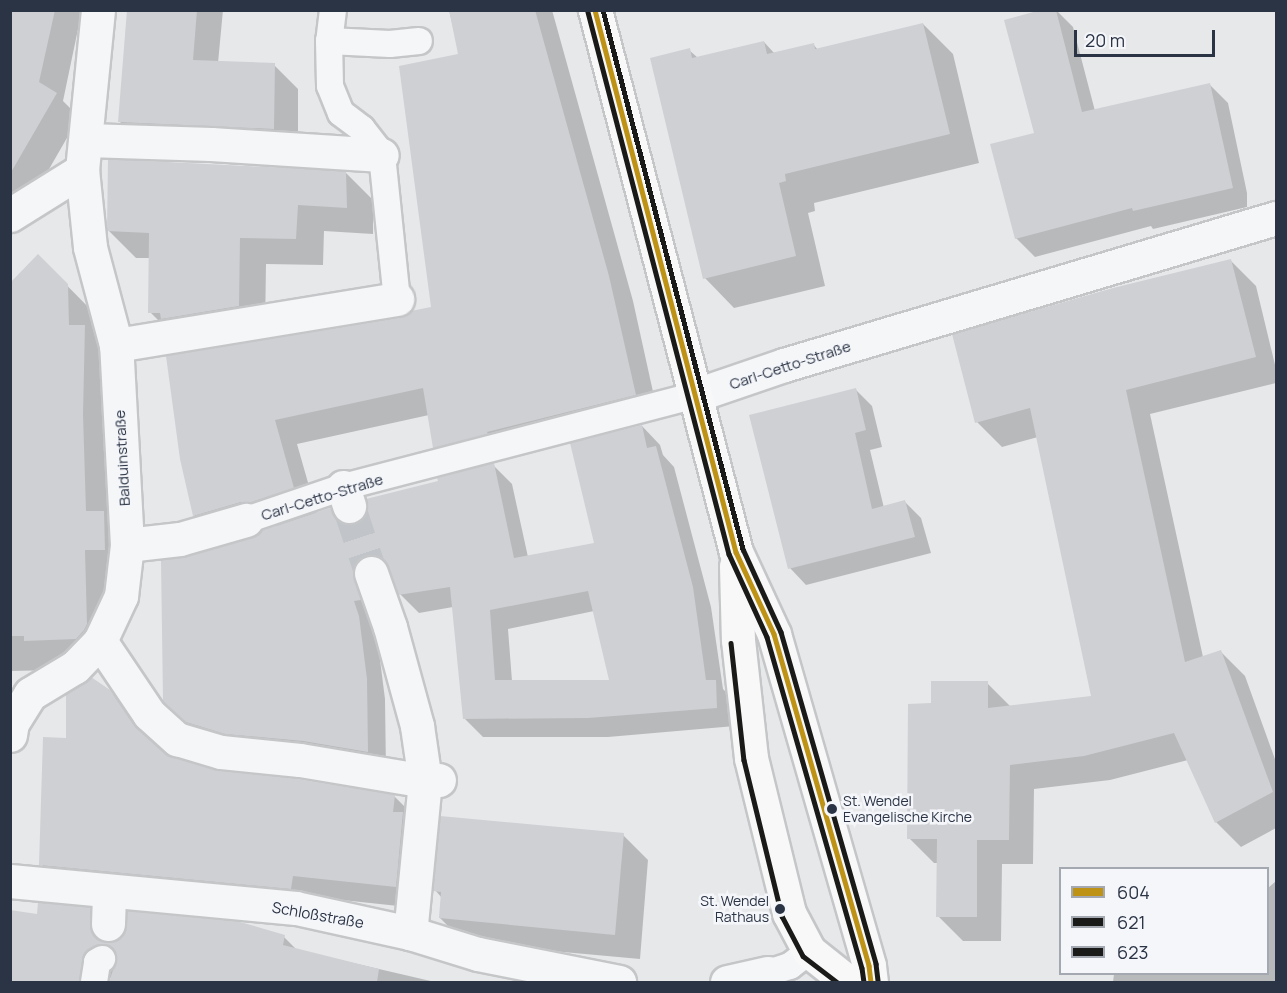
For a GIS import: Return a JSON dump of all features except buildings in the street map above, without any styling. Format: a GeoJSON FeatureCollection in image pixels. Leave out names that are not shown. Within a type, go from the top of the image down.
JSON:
{"type":"FeatureCollection","features":[{"type":"Feature","properties":{"kind":"main road"},"geometry":{"type":"LineString","coordinates":[[595,10],[736,552],[774,634],[869,966],[871,982]]}},
{"type":"Feature","properties":{"kind":"main road"},"geometry":{"type":"LineString","coordinates":[[736,552],[738,640],[751,758],[789,913],[809,951],[848,982]]}},
{"type":"Feature","properties":{"kind":"street","name":"Balduinstraße"},"geometry":{"type":"LineString","coordinates":[[11,727],[30,694],[75,667],[100,641],[121,596],[127,545],[116,345],[90,247],[85,155],[98,10]]}},
{"type":"Feature","properties":{"kind":"street"},"geometry":{"type":"LineString","coordinates":[[10,215],[85,155],[211,144],[382,155]]}},
{"type":"Feature","properties":{"kind":"street","name":"Carl-Cetto-Straße"},"geometry":{"type":"LineString","coordinates":[[696,395],[784,365],[1276,218]]}},
{"type":"Feature","properties":{"kind":"street"},"geometry":{"type":"LineString","coordinates":[[116,345],[397,299]]}},
{"type":"Feature","properties":{"kind":"street","name":"Carl-Cetto-Straße"},"geometry":{"type":"LineString","coordinates":[[127,545],[180,539],[246,520]]}},
{"type":"Feature","properties":{"kind":"street"},"geometry":{"type":"LineString","coordinates":[[371,573],[390,627],[432,781],[411,933]]}},
{"type":"Feature","properties":{"kind":"street"},"geometry":{"type":"LineString","coordinates":[[100,641],[149,714],[177,739],[221,752],[300,760],[432,781]]}},
{"type":"Feature","properties":{"kind":"street","name":"Schloßstraße"},"geometry":{"type":"LineString","coordinates":[[10,881],[108,908],[296,908],[411,933],[535,973],[617,982]]}},
{"type":"Feature","properties":{"kind":"street"},"geometry":{"type":"LineString","coordinates":[[727,982],[768,973]]}},
{"type":"Feature","properties":{"kind":"lane"},"geometry":{"type":"LineString","coordinates":[[333,10],[328,41],[330,86],[341,113],[362,129],[382,155],[397,299]]}},
{"type":"Feature","properties":{"kind":"lane"},"geometry":{"type":"LineString","coordinates":[[328,41],[390,44],[419,41]]}},
{"type":"Feature","properties":{"kind":"lane","name":"Carl-Cetto-Straße"},"geometry":{"type":"LineString","coordinates":[[246,520],[346,497],[696,395]]}},
{"type":"Feature","properties":{"kind":"lane"},"geometry":{"type":"LineString","coordinates":[[768,973],[790,966],[809,951]]}},
{"type":"Feature","properties":{"kind":"tunnel"},"geometry":{"type":"LineString","coordinates":[[349,506],[371,573]]}},
{"type":"Feature","properties":{"kind":"transit line","name":"604"},"geometry":{"type":"LineString","coordinates":[[595,10],[736,552],[774,634],[869,966],[871,982]]}},
{"type":"Feature","properties":{"kind":"transit line","name":"623"},"geometry":{"type":"LineString","coordinates":[[603,10],[743,549],[781,632],[876,964],[878,981]]}},
{"type":"Feature","properties":{"kind":"transit line","name":"621"},"geometry":{"type":"LineString","coordinates":[[588,12],[729,554],[767,637],[862,968],[864,982]]}},
{"type":"Feature","properties":{"kind":"transit line","name":"621"},"geometry":{"type":"LineString","coordinates":[[731,643],[744,760],[782,916],[803,956],[837,982]]}},
{"type":"Feature","properties":{"kind":"place","name":"St. Wendel Evangelische Kirche"},"geometry":{"type":"Point","coordinates":[832,809]}},
{"type":"Feature","properties":{"kind":"place","name":"St. Wendel Rathaus"},"geometry":{"type":"Point","coordinates":[780,909]}}]}
